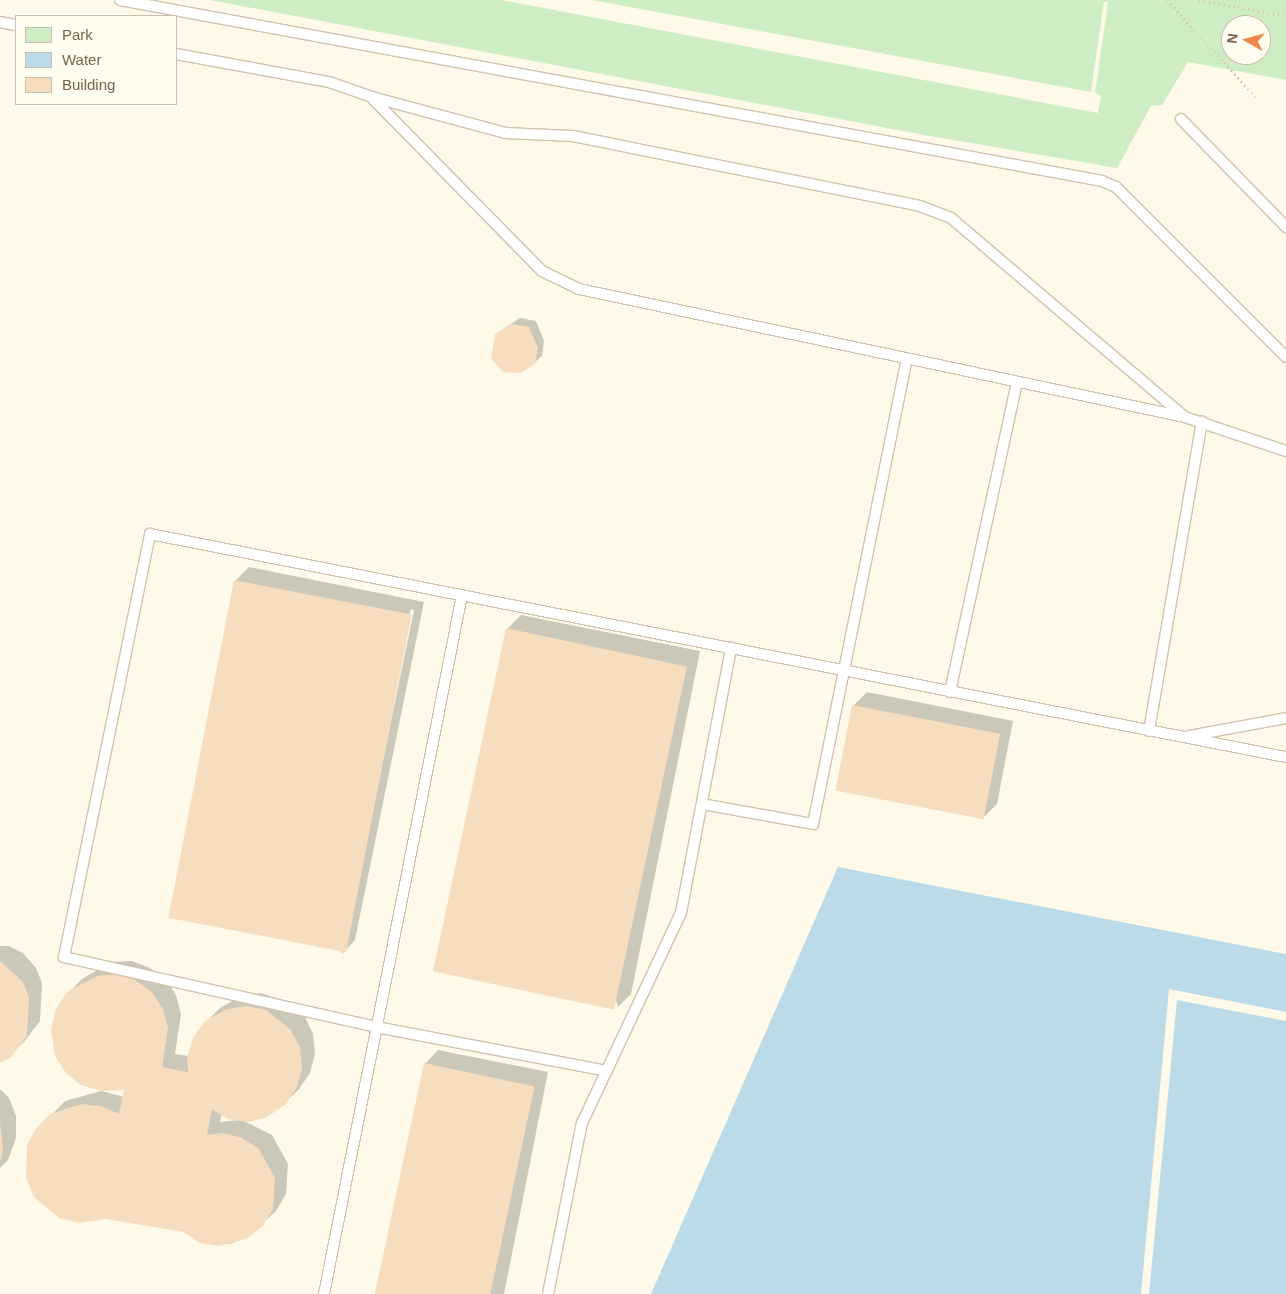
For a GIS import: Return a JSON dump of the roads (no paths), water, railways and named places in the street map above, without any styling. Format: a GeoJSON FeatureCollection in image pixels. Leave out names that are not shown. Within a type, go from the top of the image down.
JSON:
{"type":"FeatureCollection","features":[{"type":"Feature","properties":{"kind":"lane"},"geometry":{"type":"LineString","coordinates":[[120,0],[1102,181],[1116,187],[1286,358]]}},
{"type":"Feature","properties":{"kind":"lane"},"geometry":{"type":"LineString","coordinates":[[0,22],[15,25]]}},
{"type":"Feature","properties":{"kind":"lane"},"geometry":{"type":"LineString","coordinates":[[178,54],[329,82],[372,98],[505,133],[573,136],[920,206],[951,218],[1185,417]]}},
{"type":"Feature","properties":{"kind":"lane"},"geometry":{"type":"LineString","coordinates":[[372,98],[542,271],[579,289],[1185,417],[1286,452]]}},
{"type":"Feature","properties":{"kind":"lane"},"geometry":{"type":"LineString","coordinates":[[1181,119],[1286,227]]}},
{"type":"Feature","properties":{"kind":"lane"},"geometry":{"type":"LineString","coordinates":[[702,804],[813,824],[907,358]]}},
{"type":"Feature","properties":{"kind":"lane"},"geometry":{"type":"LineString","coordinates":[[950,692],[1017,382]]}},
{"type":"Feature","properties":{"kind":"lane"},"geometry":{"type":"LineString","coordinates":[[1149,731],[1202,422]]}},
{"type":"Feature","properties":{"kind":"lane"},"geometry":{"type":"LineString","coordinates":[[607,1071],[377,1027],[64,957],[150,534],[1286,757]]}},
{"type":"Feature","properties":{"kind":"lane"},"geometry":{"type":"LineString","coordinates":[[324,1294],[462,595]]}},
{"type":"Feature","properties":{"kind":"lane"},"geometry":{"type":"LineString","coordinates":[[548,1294],[582,1124],[681,913],[731,648]]}},
{"type":"Feature","properties":{"kind":"lane"},"geometry":{"type":"LineString","coordinates":[[1183,738],[1286,718]]}},
{"type":"Feature","properties":{"kind":"water"},"geometry":{"type":"Polygon","coordinates":[[[838,867],[1286,954],[1286,1294],[651,1294],[838,867]]]}}]}
